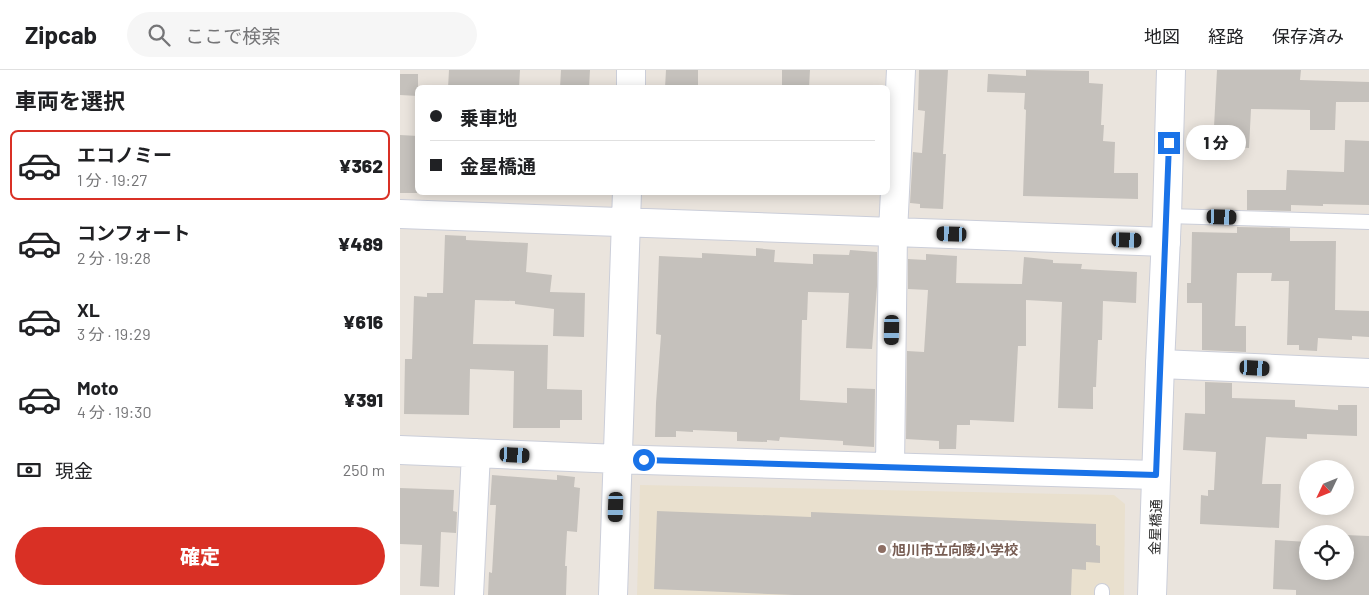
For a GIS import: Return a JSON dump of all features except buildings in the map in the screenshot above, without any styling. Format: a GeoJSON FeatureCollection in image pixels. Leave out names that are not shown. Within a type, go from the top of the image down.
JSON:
{"type":"FeatureCollection","features":[{"type":"Feature","properties":{"kind":"street"},"geometry":{"type":"LineString","coordinates":[[631,70],[631,85]]}},
{"type":"Feature","properties":{"kind":"street"},"geometry":{"type":"LineString","coordinates":[[890,467],[893,232],[901,70]]}},
{"type":"Feature","properties":{"kind":"street","name":"金星橋通"},"geometry":{"type":"LineString","coordinates":[[1152,595],[1171,70]]}},
{"type":"Feature","properties":{"kind":"street"},"geometry":{"type":"LineString","coordinates":[[613,595],[627,195]]}},
{"type":"Feature","properties":{"kind":"street"},"geometry":{"type":"LineString","coordinates":[[400,214],[893,232],[1166,228]]}},
{"type":"Feature","properties":{"kind":"street"},"geometry":{"type":"LineString","coordinates":[[1160,364],[1369,373]]}},
{"type":"Feature","properties":{"kind":"street"},"geometry":{"type":"LineString","coordinates":[[400,450],[617,459],[1156,475]]}},
{"type":"Feature","properties":{"kind":"street"},"geometry":{"type":"LineString","coordinates":[[469,595],[476,453]]}},
{"type":"Feature","properties":{"kind":"lane"},"geometry":{"type":"LineString","coordinates":[[1166,228],[1369,222]]}},
{"type":"Feature","properties":{"kind":"shaded area","name":"旭川市立向陵小学校"},"geometry":{"type":"Polygon","coordinates":[[[640,485],[1114,495],[1125,504],[1124,595],[637,595],[640,485]]]}},
{"type":"Feature","properties":{"kind":"place","name":"旭川市立向陵小学校"},"geometry":{"type":"Point","coordinates":[882,549]}},
{"type":"Feature","properties":{"kind":"route"},"geometry":{"type":"LineString","coordinates":[[644,460],[1156,475],[1169,143]]}}]}
